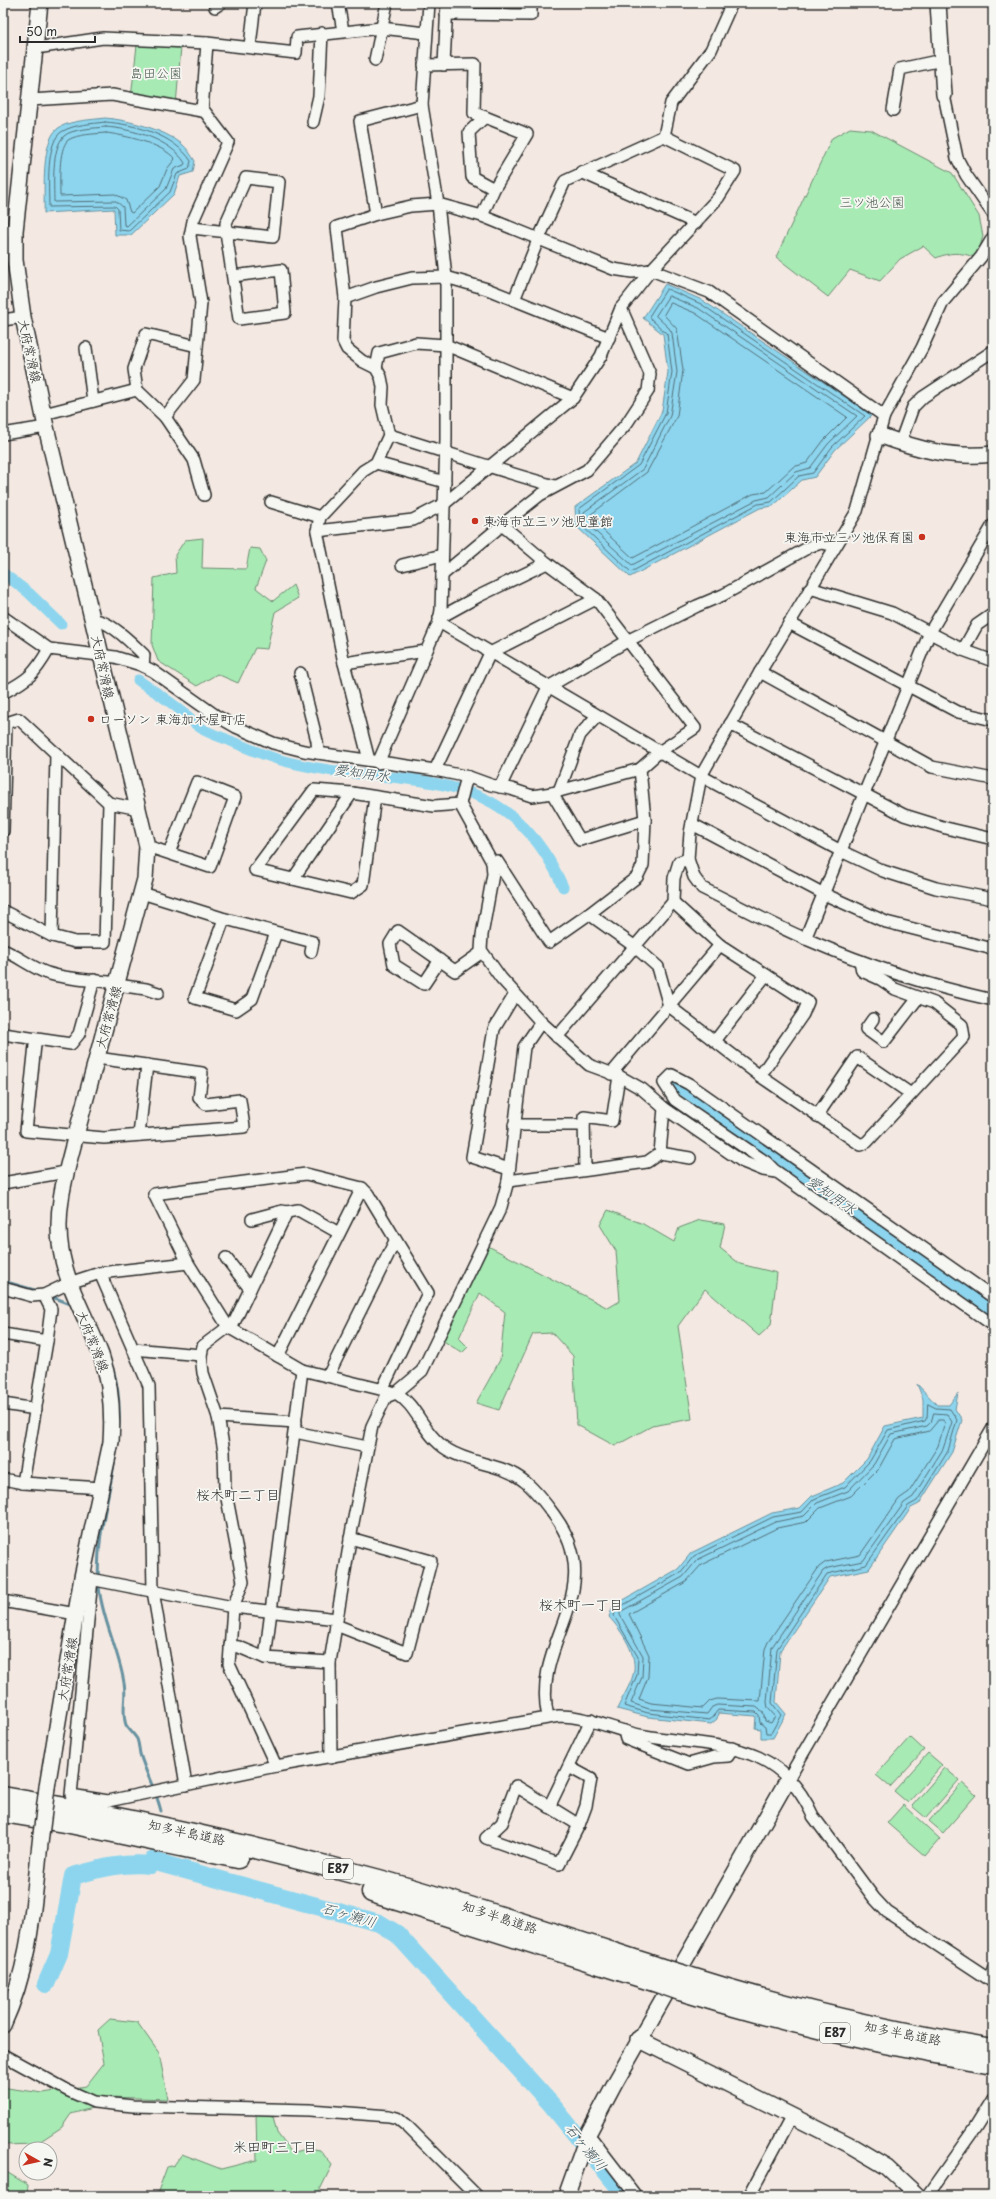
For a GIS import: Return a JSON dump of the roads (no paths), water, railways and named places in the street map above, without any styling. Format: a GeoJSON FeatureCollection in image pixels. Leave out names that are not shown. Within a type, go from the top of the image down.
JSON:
{"type":"FeatureCollection","features":[{"type":"Feature","properties":{"kind":"highway","name":"知多半島道路"},"geometry":{"type":"LineString","coordinates":[[3,1797],[72,1808],[184,1831],[278,1853],[455,1903],[662,1977]]}},
{"type":"Feature","properties":{"kind":"highway","name":"知多半島道路"},"geometry":{"type":"LineString","coordinates":[[3,1812],[180,1845],[267,1864],[398,1900],[662,1977],[839,2034],[917,2051],[993,2064]]}},
{"type":"Feature","properties":{"kind":"highway","name":"知多半島道路"},"geometry":{"type":"LineString","coordinates":[[684,1984],[920,2037],[993,2049]]}},
{"type":"Feature","properties":{"kind":"main road","name":"大府常滑線"},"geometry":{"type":"LineString","coordinates":[[3,2025],[7,2005],[29,1945],[48,1787],[76,1614],[87,1578],[111,1442],[113,1420],[108,1381],[101,1355],[69,1283],[61,1249],[60,1211],[66,1172],[142,893],[145,879],[147,846],[139,809],[112,706],[103,657],[45,421],[23,317],[9,230],[30,100],[40,3]]}},
{"type":"Feature","properties":{"kind":"main road"},"geometry":{"type":"LineString","coordinates":[[938,3],[944,95]]}},
{"type":"Feature","properties":{"kind":"main road"},"geometry":{"type":"LineString","coordinates":[[879,435],[900,443],[945,455],[993,454]]}},
{"type":"Feature","properties":{"kind":"main road"},"geometry":{"type":"LineString","coordinates":[[566,2196],[588,2136],[638,2039],[788,1779]]}},
{"type":"Feature","properties":{"kind":"main road"},"geometry":{"type":"LineString","coordinates":[[638,2039],[874,2159],[900,2177],[918,2196]]}},
{"type":"Feature","properties":{"kind":"street"},"geometry":{"type":"LineString","coordinates":[[250,46],[255,3]]}},
{"type":"Feature","properties":{"kind":"street"},"geometry":{"type":"LineString","coordinates":[[338,3],[342,31]]}},
{"type":"Feature","properties":{"kind":"street"},"geometry":{"type":"LineString","coordinates":[[376,60],[387,3]]}},
{"type":"Feature","properties":{"kind":"street"},"geometry":{"type":"LineString","coordinates":[[373,762],[426,651],[439,620],[445,482],[446,277],[438,204],[422,105],[429,3]]}},
{"type":"Feature","properties":{"kind":"street"},"geometry":{"type":"LineString","coordinates":[[444,65],[447,9],[531,15],[531,3]]}},
{"type":"Feature","properties":{"kind":"street"},"geometry":{"type":"LineString","coordinates":[[664,136],[671,103],[711,50],[732,3]]}},
{"type":"Feature","properties":{"kind":"street"},"geometry":{"type":"LineString","coordinates":[[36,48],[103,38],[250,46],[296,53],[297,37],[322,32],[381,28],[426,33]]}},
{"type":"Feature","properties":{"kind":"street"},"geometry":{"type":"LineString","coordinates":[[313,122],[319,96],[322,32]]}},
{"type":"Feature","properties":{"kind":"street"},"geometry":{"type":"LineString","coordinates":[[165,417],[194,380],[201,303],[190,236],[228,142],[202,108],[207,43]]}},
{"type":"Feature","properties":{"kind":"street"},"geometry":{"type":"LineString","coordinates":[[893,110],[900,69],[942,60]]}},
{"type":"Feature","properties":{"kind":"street"},"geometry":{"type":"LineString","coordinates":[[424,65],[475,64],[474,113],[527,134],[494,189],[482,216]]}},
{"type":"Feature","properties":{"kind":"street"},"geometry":{"type":"LineString","coordinates":[[30,100],[112,95],[202,111],[202,108]]}},
{"type":"Feature","properties":{"kind":"street"},"geometry":{"type":"LineString","coordinates":[[944,95],[957,158],[966,175],[993,214]]}},
{"type":"Feature","properties":{"kind":"street"},"geometry":{"type":"LineString","coordinates":[[376,214],[360,121],[422,105]]}},
{"type":"Feature","properties":{"kind":"street"},"geometry":{"type":"LineString","coordinates":[[485,117],[469,132],[472,177],[494,189]]}},
{"type":"Feature","properties":{"kind":"street"},"geometry":{"type":"LineString","coordinates":[[317,531],[413,520],[444,504],[490,468],[573,398],[601,356],[610,338],[621,308],[651,270],[718,198],[735,171],[664,136],[565,181],[538,240],[514,300]]}},
{"type":"Feature","properties":{"kind":"street"},"geometry":{"type":"LineString","coordinates":[[582,172],[696,223]]}},
{"type":"Feature","properties":{"kind":"street"},"geometry":{"type":"LineString","coordinates":[[192,228],[226,232],[273,237],[279,182],[246,178],[226,223],[226,232],[239,320],[286,313],[280,270],[233,276]]}},
{"type":"Feature","properties":{"kind":"street"},"geometry":{"type":"LineString","coordinates":[[376,368],[362,361],[347,349],[343,340],[345,298],[337,227],[376,214],[411,206],[438,204],[482,216],[538,240],[613,269],[632,272],[651,270],[709,292],[884,416]]}},
{"type":"Feature","properties":{"kind":"street"},"geometry":{"type":"LineString","coordinates":[[993,237],[981,258],[943,302],[922,348],[884,416],[856,510],[760,672],[701,776],[692,824],[688,859],[694,877],[702,888],[805,939],[860,961],[943,989],[993,1000]]}},
{"type":"Feature","properties":{"kind":"street"},"geometry":{"type":"LineString","coordinates":[[345,298],[376,286],[412,278],[446,277],[487,289],[610,338]]}},
{"type":"Feature","properties":{"kind":"street"},"geometry":{"type":"LineString","coordinates":[[442,575],[540,495],[587,470],[618,434],[648,392],[650,374],[621,308]]}},
{"type":"Feature","properties":{"kind":"street"},"geometry":{"type":"LineString","coordinates":[[3,320],[23,317]]}},
{"type":"Feature","properties":{"kind":"street"},"geometry":{"type":"LineString","coordinates":[[197,346],[146,334],[134,369],[137,390],[165,417],[194,460],[204,494]]}},
{"type":"Feature","properties":{"kind":"street"},"geometry":{"type":"LineString","coordinates":[[373,762],[344,663],[317,531],[320,517],[363,471],[376,462],[389,435],[382,405],[383,387],[376,368],[379,353],[416,343],[446,345],[573,398]]}},
{"type":"Feature","properties":{"kind":"street"},"geometry":{"type":"LineString","coordinates":[[86,348],[94,401]]}},
{"type":"Feature","properties":{"kind":"street"},"geometry":{"type":"LineString","coordinates":[[900,443],[913,407],[923,396],[993,351]]}},
{"type":"Feature","properties":{"kind":"street"},"geometry":{"type":"LineString","coordinates":[[3,434],[45,421],[94,401],[137,390]]}},
{"type":"Feature","properties":{"kind":"street"},"geometry":{"type":"LineString","coordinates":[[389,435],[445,452],[490,468],[555,486]]}},
{"type":"Feature","properties":{"kind":"street"},"geometry":{"type":"LineString","coordinates":[[376,462],[445,482]]}},
{"type":"Feature","properties":{"kind":"street"},"geometry":{"type":"LineString","coordinates":[[271,502],[320,517]]}},
{"type":"Feature","properties":{"kind":"street"},"geometry":{"type":"LineString","coordinates":[[3,617],[49,648],[131,661],[143,666],[153,671],[215,715],[236,727],[273,743],[318,753],[435,770],[467,780],[532,796],[556,792],[640,769],[659,752],[695,728],[629,640],[596,599],[547,562],[502,525]]}},
{"type":"Feature","properties":{"kind":"street"},"geometry":{"type":"LineString","coordinates":[[805,939],[930,632],[993,525]]}},
{"type":"Feature","properties":{"kind":"street"},"geometry":{"type":"LineString","coordinates":[[500,787],[548,687],[629,640],[697,606],[723,595],[810,546],[822,543],[835,546]]}},
{"type":"Feature","properties":{"kind":"street"},"geometry":{"type":"LineString","coordinates":[[402,565],[442,555]]}},
{"type":"Feature","properties":{"kind":"street"},"geometry":{"type":"LineString","coordinates":[[439,620],[547,562]]}},
{"type":"Feature","properties":{"kind":"street"},"geometry":{"type":"LineString","coordinates":[[810,588],[892,613],[963,650],[993,661]]}},
{"type":"Feature","properties":{"kind":"street"},"geometry":{"type":"LineString","coordinates":[[435,770],[490,653],[596,599]]}},
{"type":"Feature","properties":{"kind":"street"},"geometry":{"type":"LineString","coordinates":[[963,650],[977,625],[993,614]]}},
{"type":"Feature","properties":{"kind":"street"},"geometry":{"type":"LineString","coordinates":[[93,620],[100,620],[132,643],[144,655],[143,666]]}},
{"type":"Feature","properties":{"kind":"street"},"geometry":{"type":"LineString","coordinates":[[439,620],[490,653],[659,752],[841,851],[883,871],[936,888],[993,899]]}},
{"type":"Feature","properties":{"kind":"street"},"geometry":{"type":"LineString","coordinates":[[789,623],[958,712],[993,720]]}},
{"type":"Feature","properties":{"kind":"street"},"geometry":{"type":"LineString","coordinates":[[3,693],[22,683],[37,670],[49,648]]}},
{"type":"Feature","properties":{"kind":"street"},"geometry":{"type":"LineString","coordinates":[[344,663],[426,651]]}},
{"type":"Feature","properties":{"kind":"street"},"geometry":{"type":"LineString","coordinates":[[760,672],[932,766],[993,779]]}},
{"type":"Feature","properties":{"kind":"street"},"geometry":{"type":"LineString","coordinates":[[300,673],[317,741],[318,753]]}},
{"type":"Feature","properties":{"kind":"street"},"geometry":{"type":"LineString","coordinates":[[597,716],[580,735],[556,792],[580,840],[645,820]]}},
{"type":"Feature","properties":{"kind":"street"},"geometry":{"type":"LineString","coordinates":[[3,831],[5,724],[19,719],[109,803],[139,809]]}},
{"type":"Feature","properties":{"kind":"street"},"geometry":{"type":"LineString","coordinates":[[730,724],[904,815],[946,828],[993,839]]}},
{"type":"Feature","properties":{"kind":"street"},"geometry":{"type":"LineString","coordinates":[[52,936],[56,753]]}},
{"type":"Feature","properties":{"kind":"street"},"geometry":{"type":"LineString","coordinates":[[492,862],[497,861],[549,942],[589,914],[637,877],[644,865],[645,820],[640,769]]}},
{"type":"Feature","properties":{"kind":"street"},"geometry":{"type":"LineString","coordinates":[[467,780],[461,801],[492,862],[494,874],[482,935],[482,952],[515,994],[541,1022],[589,1065],[615,1075],[642,1089],[664,1108],[743,1162],[763,1170],[777,1172]]}},
{"type":"Feature","properties":{"kind":"street"},"geometry":{"type":"LineString","coordinates":[[147,846],[210,867],[235,797],[197,782],[169,853]]}},
{"type":"Feature","properties":{"kind":"street"},"geometry":{"type":"LineString","coordinates":[[375,797],[363,885],[351,892],[255,870],[314,790],[352,793],[434,806],[461,801]]}},
{"type":"Feature","properties":{"kind":"street"},"geometry":{"type":"LineString","coordinates":[[293,879],[352,793]]}},
{"type":"Feature","properties":{"kind":"street"},"geometry":{"type":"LineString","coordinates":[[3,911],[52,936],[76,942],[105,942],[109,803]]}},
{"type":"Feature","properties":{"kind":"street"},"geometry":{"type":"LineString","coordinates":[[692,824],[824,894],[886,922],[993,949]]}},
{"type":"Feature","properties":{"kind":"street"},"geometry":{"type":"LineString","coordinates":[[557,1037],[673,902],[674,878],[679,862],[688,859]]}},
{"type":"Feature","properties":{"kind":"street"},"geometry":{"type":"LineString","coordinates":[[142,893],[224,919],[313,942],[311,952]]}},
{"type":"Feature","properties":{"kind":"street"},"geometry":{"type":"LineString","coordinates":[[673,902],[720,945],[808,1002],[803,1014],[760,1076]]}},
{"type":"Feature","properties":{"kind":"street"},"geometry":{"type":"LineString","coordinates":[[589,914],[634,946],[658,967],[669,1006],[760,1076],[860,1145],[867,1142],[964,1037],[962,1025],[934,1003],[918,998],[862,971],[860,961]]}},
{"type":"Feature","properties":{"kind":"street"},"geometry":{"type":"LineString","coordinates":[[224,919],[195,998],[236,1010],[252,999],[276,933]]}},
{"type":"Feature","properties":{"kind":"street"},"geometry":{"type":"LineString","coordinates":[[440,960],[424,984],[394,965],[390,944],[398,931],[440,960],[455,971],[482,952]]}},
{"type":"Feature","properties":{"kind":"street"},"geometry":{"type":"LineString","coordinates":[[584,1170],[584,1117],[612,1121],[615,1075],[669,1006],[720,945]]}},
{"type":"Feature","properties":{"kind":"street"},"geometry":{"type":"LineString","coordinates":[[3,950],[16,955],[36,968],[49,973],[158,992]]}},
{"type":"Feature","properties":{"kind":"street"},"geometry":{"type":"LineString","coordinates":[[715,1041],[766,975]]}},
{"type":"Feature","properties":{"kind":"street"},"geometry":{"type":"LineString","coordinates":[[3,1034],[70,1044],[79,1034],[94,980]]}},
{"type":"Feature","properties":{"kind":"street"},"geometry":{"type":"LineString","coordinates":[[509,1170],[472,1157],[494,1029],[515,994]]}},
{"type":"Feature","properties":{"kind":"street"},"geometry":{"type":"LineString","coordinates":[[873,1019],[866,1029],[884,1042],[918,998]]}},
{"type":"Feature","properties":{"kind":"street"},"geometry":{"type":"LineString","coordinates":[[331,1758],[330,1662],[350,1538],[372,1426],[386,1398],[396,1393],[422,1371],[501,1207],[508,1181],[524,1047],[541,1022]]}},
{"type":"Feature","properties":{"kind":"street"},"geometry":{"type":"LineString","coordinates":[[35,1045],[26,1131],[104,1138],[244,1127],[240,1100],[206,1104],[199,1098],[202,1072],[97,1058]]}},
{"type":"Feature","properties":{"kind":"street"},"geometry":{"type":"LineString","coordinates":[[817,1116],[857,1057],[911,1094]]}},
{"type":"Feature","properties":{"kind":"street"},"geometry":{"type":"LineString","coordinates":[[138,1135],[147,1065]]}},
{"type":"Feature","properties":{"kind":"street"},"geometry":{"type":"LineString","coordinates":[[993,1297],[689,1084],[672,1076],[664,1083],[675,1100],[766,1162],[777,1172],[993,1325]]}},
{"type":"Feature","properties":{"kind":"street"},"geometry":{"type":"LineString","coordinates":[[660,1153],[664,1108]]}},
{"type":"Feature","properties":{"kind":"street"},"geometry":{"type":"LineString","coordinates":[[514,1125],[584,1125]]}},
{"type":"Feature","properties":{"kind":"street"},"geometry":{"type":"LineString","coordinates":[[508,1181],[647,1162],[660,1153],[690,1158]]}},
{"type":"Feature","properties":{"kind":"street"},"geometry":{"type":"LineString","coordinates":[[3,1183],[66,1172]]}},
{"type":"Feature","properties":{"kind":"street"},"geometry":{"type":"LineString","coordinates":[[383,1388],[428,1293],[395,1241],[368,1194],[362,1188],[306,1174],[154,1194],[188,1263],[230,1328],[302,1370],[383,1388],[396,1393],[404,1398],[429,1434],[444,1448],[464,1458],[503,1470],[524,1481],[540,1496],[567,1536],[574,1556],[575,1585],[547,1677],[545,1703],[548,1717]]}},
{"type":"Feature","properties":{"kind":"street"},"geometry":{"type":"LineString","coordinates":[[278,1356],[338,1232],[362,1188]]}},
{"type":"Feature","properties":{"kind":"street"},"geometry":{"type":"LineString","coordinates":[[252,1219],[282,1211],[287,1212],[298,1210],[338,1232]]}},
{"type":"Feature","properties":{"kind":"street"},"geometry":{"type":"LineString","coordinates":[[276,1766],[229,1664],[233,1608],[243,1582],[225,1488],[224,1451],[218,1417],[203,1373],[201,1355],[203,1346],[230,1328],[287,1212]]}},
{"type":"Feature","properties":{"kind":"street"},"geometry":{"type":"LineString","coordinates":[[328,1376],[395,1241]]}},
{"type":"Feature","properties":{"kind":"street"},"geometry":{"type":"LineString","coordinates":[[226,1258],[250,1289]]}},
{"type":"Feature","properties":{"kind":"street"},"geometry":{"type":"LineString","coordinates":[[3,1288],[32,1296],[44,1295],[69,1283],[100,1274],[188,1263]]}},
{"type":"Feature","properties":{"kind":"street"},"geometry":{"type":"LineString","coordinates":[[100,1274],[149,1386],[153,1591],[186,1785]]}},
{"type":"Feature","properties":{"kind":"street"},"geometry":{"type":"LineString","coordinates":[[23,1483],[51,1309],[44,1295]]}},
{"type":"Feature","properties":{"kind":"street"},"geometry":{"type":"LineString","coordinates":[[3,1334],[47,1340]]}},
{"type":"Feature","properties":{"kind":"street"},"geometry":{"type":"LineString","coordinates":[[133,1349],[201,1355]]}},
{"type":"Feature","properties":{"kind":"street"},"geometry":{"type":"LineString","coordinates":[[265,1658],[273,1612],[302,1370]]}},
{"type":"Feature","properties":{"kind":"street"},"geometry":{"type":"LineString","coordinates":[[3,1404],[36,1409]]}},
{"type":"Feature","properties":{"kind":"street"},"geometry":{"type":"LineString","coordinates":[[218,1417],[295,1427],[368,1447]]}},
{"type":"Feature","properties":{"kind":"street"},"geometry":{"type":"LineString","coordinates":[[788,1779],[993,1428]]}},
{"type":"Feature","properties":{"kind":"street"},"geometry":{"type":"LineString","coordinates":[[3,1480],[23,1483],[102,1488]]}},
{"type":"Feature","properties":{"kind":"street"},"geometry":{"type":"LineString","coordinates":[[350,1538],[431,1560],[407,1653],[336,1622],[273,1612],[233,1608],[87,1578],[72,1795],[108,1801],[276,1766],[331,1758],[548,1717],[568,1716],[591,1720],[645,1736],[732,1748],[757,1755],[788,1779],[807,1801],[813,1816],[869,1892],[887,1912],[992,1982],[993,1969]]}},
{"type":"Feature","properties":{"kind":"street"},"geometry":{"type":"LineString","coordinates":[[8,1602],[76,1614]]}},
{"type":"Feature","properties":{"kind":"street"},"geometry":{"type":"LineString","coordinates":[[230,1646],[239,1647],[265,1658],[330,1662]]}},
{"type":"Feature","properties":{"kind":"street"},"geometry":{"type":"LineString","coordinates":[[549,1807],[591,1720]]}},
{"type":"Feature","properties":{"kind":"street"},"geometry":{"type":"LineString","coordinates":[[624,1731],[626,1738],[689,1764],[714,1757],[728,1756],[732,1748]]}},
{"type":"Feature","properties":{"kind":"street"},"geometry":{"type":"LineString","coordinates":[[569,1767],[591,1779],[586,1806],[579,1825],[559,1864],[486,1838],[502,1823],[516,1786],[579,1825]]}},
{"type":"Feature","properties":{"kind":"street"},"geometry":{"type":"LineString","coordinates":[[3,2055],[67,2090],[94,2102],[134,2106],[310,2110],[390,2116],[397,2118],[408,2127],[477,2196]]}},
{"type":"Feature","properties":{"kind":"street"},"geometry":{"type":"LineString","coordinates":[[927,2196],[975,2128],[993,2099]]}},
{"type":"Feature","properties":{"kind":"street"},"geometry":{"type":"LineString","coordinates":[[749,2196],[792,2116]]}},
{"type":"Feature","properties":{"kind":"street"},"geometry":{"type":"LineString","coordinates":[[588,2136],[593,2140],[636,2196]]}},
{"type":"Feature","properties":{"kind":"water"},"geometry":{"type":"Polygon","coordinates":[[[105,118],[135,123],[165,134],[184,146],[195,161],[193,172],[180,176],[174,194],[131,235],[115,235],[114,209],[44,213],[46,154],[49,142],[54,133],[60,127],[71,123],[105,118]]]}},
{"type":"Feature","properties":{"kind":"water"},"geometry":{"type":"Polygon","coordinates":[[[665,284],[702,300],[872,415],[835,450],[815,477],[802,480],[773,506],[760,508],[630,577],[576,526],[575,507],[636,463],[662,411],[668,372],[663,334],[643,318],[665,284]]]}},
{"type":"Feature","properties":{"kind":"water"},"geometry":{"type":"Polygon","coordinates":[[[917,1384],[937,1405],[949,1405],[958,1393],[955,1409],[962,1420],[952,1452],[919,1504],[911,1508],[869,1569],[830,1577],[780,1651],[776,1702],[786,1714],[773,1738],[761,1738],[761,1729],[755,1728],[756,1716],[718,1713],[717,1719],[711,1724],[648,1717],[617,1709],[630,1683],[634,1667],[628,1643],[609,1617],[613,1606],[678,1569],[691,1553],[772,1513],[800,1508],[812,1496],[843,1483],[867,1459],[885,1426],[923,1418],[923,1399],[917,1384]]]}},
{"type":"Feature","properties":{"kind":"waterway","name":"愛知用水"},"geometry":{"type":"LineString","coordinates":[[3,573],[29,593],[61,624]]}},
{"type":"Feature","properties":{"kind":"waterway","name":"愛知用水"},"geometry":{"type":"LineString","coordinates":[[138,680],[170,702],[204,730],[271,757],[320,769],[403,778],[441,784],[477,795],[509,814],[538,844],[563,887]]}},
{"type":"Feature","properties":{"kind":"waterway","name":"愛知用水"},"geometry":{"type":"LineString","coordinates":[[670,1081],[993,1310]]}},
{"type":"Feature","properties":{"kind":"waterway"},"geometry":{"type":"LineString","coordinates":[[3,1281],[38,1291]]}},
{"type":"Feature","properties":{"kind":"waterway"},"geometry":{"type":"LineString","coordinates":[[50,1296],[73,1305]]}},
{"type":"Feature","properties":{"kind":"waterway"},"geometry":{"type":"LineString","coordinates":[[113,1369],[118,1396],[119,1423],[116,1451],[101,1532],[98,1559],[99,1587],[103,1611],[122,1671],[125,1688],[124,1714],[126,1725],[137,1739],[142,1761],[161,1811]]}},
{"type":"Feature","properties":{"kind":"waterway","name":"石ヶ瀬川"},"geometry":{"type":"LineString","coordinates":[[46,1984],[59,1954],[73,1876],[111,1867],[130,1864],[150,1865],[152,1861],[379,1923],[397,1934],[551,2104],[626,2196]]}},
{"type":"Feature","properties":{"kind":"place","name":"東海市立三ツ池児童館"},"geometry":{"type":"Point","coordinates":[475,521]}},
{"type":"Feature","properties":{"kind":"place","name":"東海市立三ツ池保育園"},"geometry":{"type":"Point","coordinates":[922,537]}},
{"type":"Feature","properties":{"kind":"place","name":"ローソン 東海加木屋町店"},"geometry":{"type":"Point","coordinates":[91,719]}},
{"type":"Feature","properties":{"kind":"district","name":"桜木町二丁目"},"geometry":{"type":"Point","coordinates":[238,1495]}},
{"type":"Feature","properties":{"kind":"district","name":"桜木町一丁目"},"geometry":{"type":"Point","coordinates":[581,1605]}},
{"type":"Feature","properties":{"kind":"district","name":"米田町三丁目"},"geometry":{"type":"Point","coordinates":[275,2147]}},
{"type":"Feature","properties":{"kind":"park label","name":"島田公園"},"geometry":{"type":"Point","coordinates":[156,73]}},
{"type":"Feature","properties":{"kind":"park label","name":"三ツ池公園"},"geometry":{"type":"Point","coordinates":[872,202]}}]}
